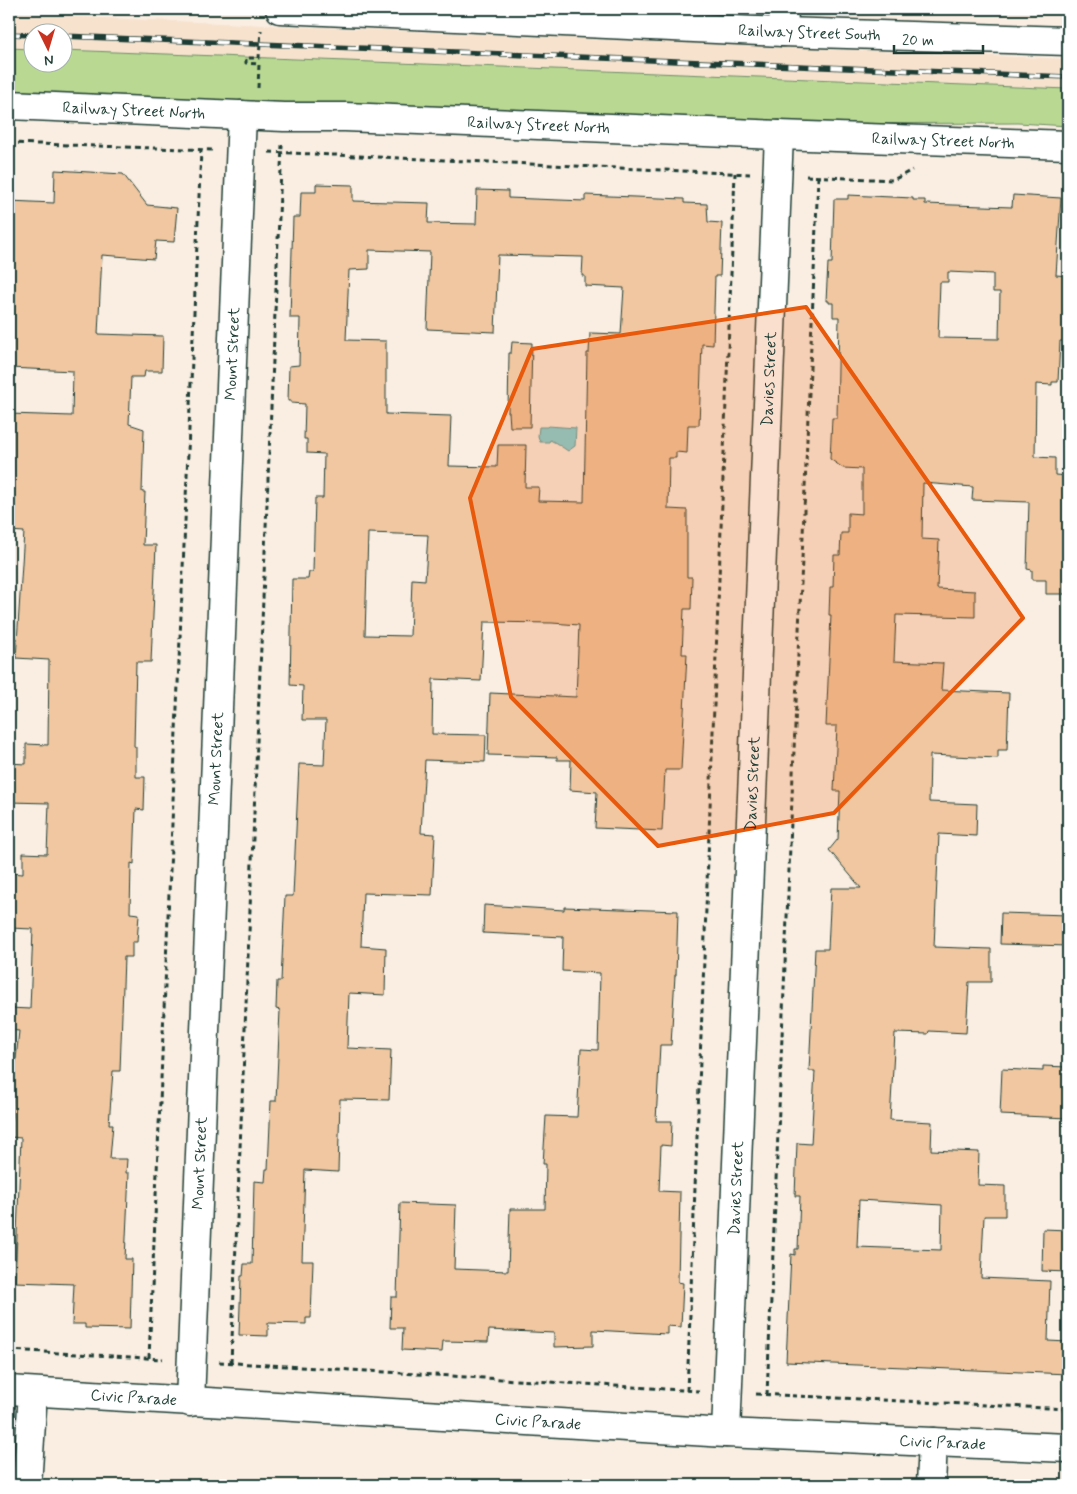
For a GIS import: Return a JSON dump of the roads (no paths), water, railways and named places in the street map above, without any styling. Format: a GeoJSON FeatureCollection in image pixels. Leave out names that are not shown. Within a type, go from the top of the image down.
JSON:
{"type":"FeatureCollection","features":[{"type":"Feature","properties":{"kind":"street","name":"Railway Street South"},"geometry":{"type":"LineString","coordinates":[[274,19],[784,20],[1068,40]]}},
{"type":"Feature","properties":{"kind":"street","name":"Railway Street North"},"geometry":{"type":"LineString","coordinates":[[9,105],[284,117],[345,117],[1068,145]]}},
{"type":"Feature","properties":{"kind":"street","name":"Mount Street"},"geometry":{"type":"LineString","coordinates":[[190,1402],[241,151],[249,115]]}},
{"type":"Feature","properties":{"kind":"street","name":"Davies Street"},"geometry":{"type":"LineString","coordinates":[[726,1433],[778,135]]}},
{"type":"Feature","properties":{"kind":"street","name":"Civic Parade"},"geometry":{"type":"LineString","coordinates":[[21,1391],[726,1433],[1068,1448]]}},
{"type":"Feature","properties":{"kind":"street"},"geometry":{"type":"LineString","coordinates":[[21,1391],[27,1485]]}},
{"type":"Feature","properties":{"kind":"street"},"geometry":{"type":"LineString","coordinates":[[932,1485],[933,1442]]}},
{"type":"Feature","properties":{"kind":"water"},"geometry":{"type":"Polygon","coordinates":[[[539,427],[576,428],[575,446],[568,451],[550,440],[549,442],[540,442],[538,436],[539,427]]]}},
{"type":"Feature","properties":{"kind":"railway"},"geometry":{"type":"LineString","coordinates":[[9,34],[22,35]]}},
{"type":"Feature","properties":{"kind":"railway"},"geometry":{"type":"LineString","coordinates":[[72,36],[1068,77]]}}]}
